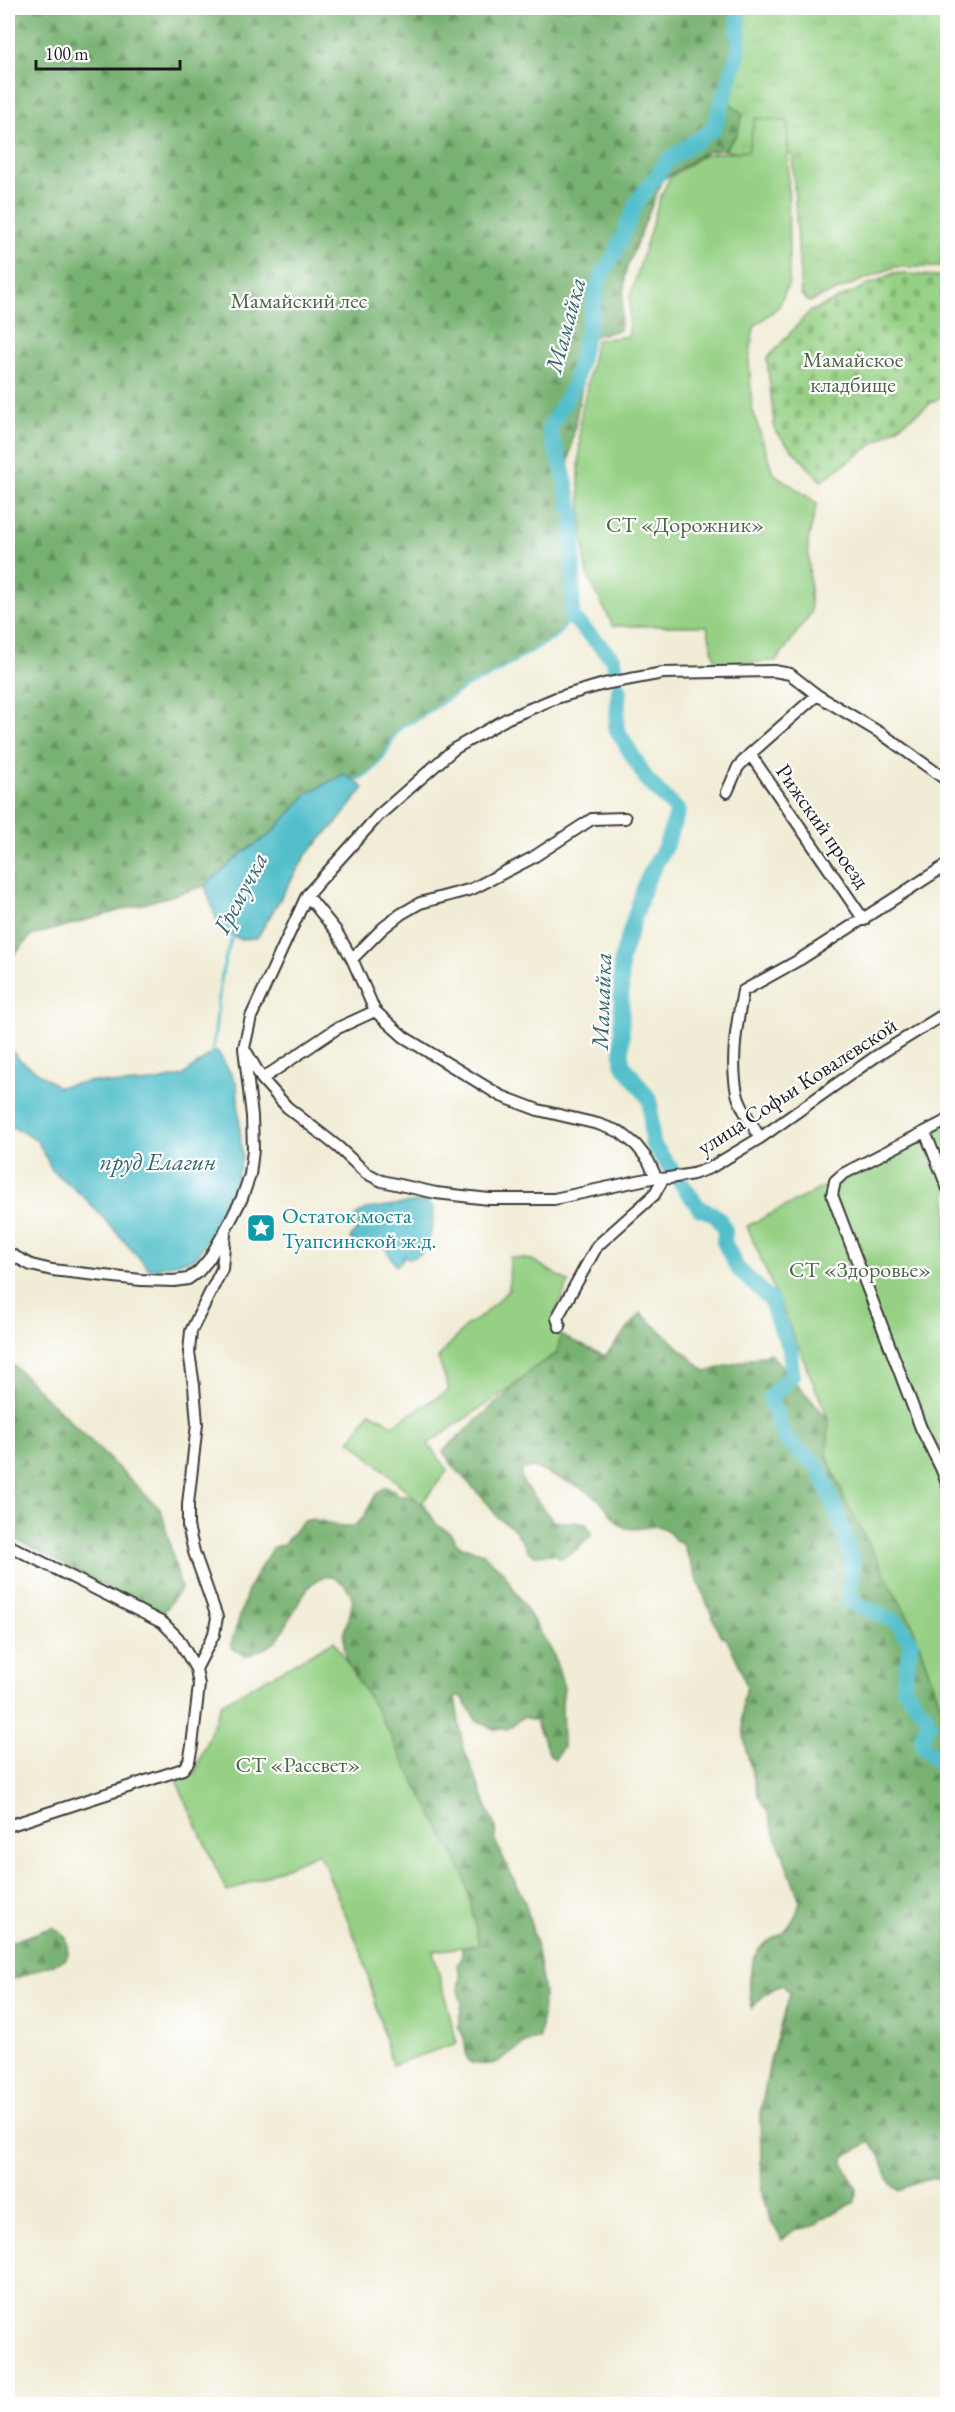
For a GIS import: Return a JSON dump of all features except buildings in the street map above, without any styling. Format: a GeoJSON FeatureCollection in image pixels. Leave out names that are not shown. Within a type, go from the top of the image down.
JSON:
{"type":"FeatureCollection","features":[{"type":"Feature","properties":{"kind":"street"},"geometry":{"type":"LineString","coordinates":[[8,1253],[32,1265],[52,1270],[174,1281],[188,1279],[199,1271],[225,1231],[242,1198],[250,1175],[253,1150],[244,1048],[251,1017],[307,895],[378,816],[454,749],[508,718],[556,698],[604,684],[663,673],[774,671],[790,674],[818,695],[882,734],[948,781]]}},
{"type":"Feature","properties":{"kind":"street"},"geometry":{"type":"LineString","coordinates":[[727,792],[738,767],[750,754],[818,695]]}},
{"type":"Feature","properties":{"kind":"street","name":"Рижский проезд"},"geometry":{"type":"LineString","coordinates":[[750,754],[864,920]]}},
{"type":"Feature","properties":{"kind":"street"},"geometry":{"type":"LineString","coordinates":[[352,959],[383,928],[420,903],[472,889],[531,858],[592,819],[625,818]]}},
{"type":"Feature","properties":{"kind":"street","name":"Рижский проезд"},"geometry":{"type":"LineString","coordinates":[[760,1138],[737,1094],[735,1060],[743,991],[864,920],[948,864]]}},
{"type":"Feature","properties":{"kind":"street"},"geometry":{"type":"LineString","coordinates":[[307,895],[336,931],[352,959],[375,1011],[404,1037],[501,1095],[538,1110],[598,1124],[620,1132],[636,1145],[662,1178],[654,1195],[597,1246],[557,1318],[560,1327]]}},
{"type":"Feature","properties":{"kind":"street"},"geometry":{"type":"LineString","coordinates":[[262,1079],[336,1029],[375,1011]]}},
{"type":"Feature","properties":{"kind":"street","name":"улица Софьи Ковалевской"},"geometry":{"type":"LineString","coordinates":[[244,1048],[262,1079],[288,1107],[338,1146],[366,1173],[382,1181],[436,1192],[489,1199],[543,1199],[693,1174],[710,1168],[760,1138],[875,1058],[948,1012]]}},
{"type":"Feature","properties":{"kind":"street"},"geometry":{"type":"LineString","coordinates":[[948,1120],[843,1174],[835,1181],[832,1195],[921,1428],[948,1486]]}},
{"type":"Feature","properties":{"kind":"street"},"geometry":{"type":"LineString","coordinates":[[925,1132],[948,1188]]}},
{"type":"Feature","properties":{"kind":"street"},"geometry":{"type":"LineString","coordinates":[[196,1669],[214,1634],[218,1617],[194,1552],[188,1526],[196,1424],[189,1352],[191,1331],[222,1269],[225,1231]]}},
{"type":"Feature","properties":{"kind":"street"},"geometry":{"type":"LineString","coordinates":[[8,1545],[164,1623],[178,1638],[196,1669],[199,1685],[198,1716],[189,1761],[183,1769],[8,1826]]}},
{"type":"Feature","properties":{"kind":"green space","name":"Мамайский лес"},"geometry":{"type":"Polygon","coordinates":[[[8,8],[744,8],[744,50],[729,102],[743,114],[737,134],[724,150],[707,151],[662,180],[626,270],[620,330],[590,337],[568,466],[571,618],[557,636],[487,678],[467,686],[415,721],[404,725],[372,771],[354,781],[344,774],[307,794],[271,834],[242,853],[205,886],[31,936],[8,961],[8,8]]]}},
{"type":"Feature","properties":{"kind":"green space"},"geometry":{"type":"Polygon","coordinates":[[[744,8],[947,8],[948,236],[939,267],[894,267],[809,302],[801,294],[792,154],[757,156],[724,150],[737,134],[729,102],[744,50],[744,8]]]}},
{"type":"Feature","properties":{"kind":"green space","name":"СТ «Дорожник»"},"geometry":{"type":"Polygon","coordinates":[[[755,118],[788,121],[789,282],[779,306],[754,327],[749,361],[752,408],[773,473],[817,503],[808,541],[811,613],[776,661],[716,665],[707,626],[613,626],[586,572],[579,485],[580,420],[596,340],[629,336],[630,297],[660,198],[670,177],[705,154],[748,151],[755,118]]]}},
{"type":"Feature","properties":{"kind":"green space","name":"Мамайское кладбище"},"geometry":{"type":"Polygon","coordinates":[[[894,273],[947,277],[947,392],[821,481],[775,431],[767,359],[809,312],[894,273]]]}},
{"type":"Feature","properties":{"kind":"green space","name":"СТ «Здоровье»"},"geometry":{"type":"Polygon","coordinates":[[[947,1124],[947,1706],[942,1708],[912,1624],[845,1500],[827,1455],[829,1420],[747,1226],[947,1124]]]}},
{"type":"Feature","properties":{"kind":"green space"},"geometry":{"type":"Polygon","coordinates":[[[510,1257],[532,1260],[569,1282],[554,1314],[560,1335],[557,1353],[428,1444],[448,1470],[421,1504],[350,1440],[370,1412],[393,1425],[449,1390],[438,1358],[467,1325],[479,1318],[509,1290],[510,1257]]]}},
{"type":"Feature","properties":{"kind":"green space"},"geometry":{"type":"Polygon","coordinates":[[[641,1313],[706,1372],[770,1353],[829,1420],[827,1455],[912,1624],[942,1708],[947,1710],[947,2179],[935,2178],[923,2181],[900,2191],[889,2181],[880,2156],[869,2142],[845,2156],[843,2163],[856,2187],[855,2202],[823,2218],[814,2226],[794,2230],[782,2240],[770,2219],[762,2195],[760,2114],[771,2057],[790,1994],[783,1985],[778,1986],[765,1994],[752,2009],[750,1985],[757,1952],[789,1926],[800,1901],[766,1809],[759,1798],[746,1750],[742,1720],[743,1699],[747,1687],[738,1662],[726,1638],[720,1635],[682,1542],[676,1541],[664,1528],[659,1526],[635,1529],[623,1527],[601,1502],[578,1486],[536,1468],[522,1469],[523,1482],[553,1521],[586,1523],[592,1535],[574,1551],[560,1558],[555,1554],[534,1555],[529,1552],[515,1530],[498,1518],[443,1451],[536,1366],[557,1353],[560,1335],[605,1356],[641,1313]]]}},
{"type":"Feature","properties":{"kind":"green space"},"geometry":{"type":"Polygon","coordinates":[[[8,1360],[161,1510],[181,1588],[161,1616],[8,1535],[8,1360]]]}},
{"type":"Feature","properties":{"kind":"green space"},"geometry":{"type":"Polygon","coordinates":[[[385,1487],[399,1495],[419,1497],[437,1525],[449,1532],[456,1542],[462,1547],[481,1552],[503,1571],[553,1653],[564,1688],[563,1746],[555,1759],[550,1755],[535,1721],[523,1717],[507,1729],[494,1729],[476,1720],[462,1697],[455,1697],[463,1747],[495,1827],[496,1843],[525,1902],[536,1944],[544,1993],[540,2039],[522,2045],[492,2064],[471,2063],[467,2058],[464,2038],[458,2026],[462,2004],[458,1991],[460,1978],[458,1964],[462,1958],[462,1938],[349,1675],[344,1638],[352,1606],[349,1591],[341,1582],[329,1577],[319,1579],[309,1586],[274,1643],[245,1656],[233,1649],[231,1644],[249,1587],[272,1548],[284,1544],[302,1522],[312,1519],[341,1526],[354,1526],[363,1518],[376,1494],[385,1487]]]}},
{"type":"Feature","properties":{"kind":"green space","name":"СТ «Рассвет»"},"geometry":{"type":"Polygon","coordinates":[[[334,1641],[377,1711],[465,1877],[479,1945],[433,1951],[457,2043],[392,2065],[362,1954],[319,1853],[227,1892],[176,1780],[194,1775],[221,1704],[334,1641]]]}},
{"type":"Feature","properties":{"kind":"green space"},"geometry":{"type":"Polygon","coordinates":[[[53,1927],[66,1937],[68,1954],[65,1960],[8,1981],[8,1943],[53,1927]]]}},
{"type":"Feature","properties":{"kind":"water"},"geometry":{"type":"Polygon","coordinates":[[[344,774],[364,788],[339,820],[306,855],[257,938],[240,939],[220,931],[205,886],[242,853],[271,834],[307,794],[344,774]]]}},
{"type":"Feature","properties":{"kind":"water","name":"пруд Елагин"},"geometry":{"type":"Polygon","coordinates":[[[8,1046],[19,1059],[58,1087],[90,1081],[120,1084],[152,1082],[182,1076],[213,1052],[218,1052],[237,1084],[242,1157],[232,1199],[196,1258],[150,1270],[87,1200],[52,1170],[37,1140],[12,1127],[8,1121],[8,1046]]]}},
{"type":"Feature","properties":{"kind":"water"},"geometry":{"type":"Polygon","coordinates":[[[425,1201],[434,1208],[427,1243],[418,1255],[409,1259],[404,1255],[402,1261],[396,1266],[385,1247],[363,1248],[361,1245],[355,1245],[350,1238],[357,1229],[358,1220],[355,1216],[366,1209],[425,1201]]]}},
{"type":"Feature","properties":{"kind":"waterway","name":"Мамайка"},"geometry":{"type":"LineString","coordinates":[[616,673],[614,660],[572,617],[574,521],[562,468],[549,429],[574,385],[600,278],[615,254],[637,202],[668,160],[714,128],[739,51],[738,8]]}},
{"type":"Feature","properties":{"kind":"waterway","name":"Гремучка"},"geometry":{"type":"LineString","coordinates":[[351,784],[372,771],[404,725],[415,721],[467,686],[487,678],[557,636],[572,617]]}},
{"type":"Feature","properties":{"kind":"waterway","name":"Мамайка"},"geometry":{"type":"LineString","coordinates":[[619,689],[616,728],[647,780],[678,811],[666,845],[646,882],[621,960],[622,1063],[650,1100],[652,1143],[700,1209],[712,1213],[719,1219],[725,1230],[724,1242],[737,1268],[771,1300],[790,1348],[792,1375],[770,1397],[785,1439],[819,1468],[852,1560],[849,1601],[896,1621],[911,1642],[903,1687],[926,1715],[929,1724],[922,1735],[923,1746],[948,1772]]}},
{"type":"Feature","properties":{"kind":"waterway","name":"Гремучка"},"geometry":{"type":"LineString","coordinates":[[212,1053],[221,978],[234,934]]}},
{"type":"Feature","properties":{"kind":"place","name":"Остаток моста Туапсинской ж.д."},"geometry":{"type":"Point","coordinates":[261,1228]}}]}
